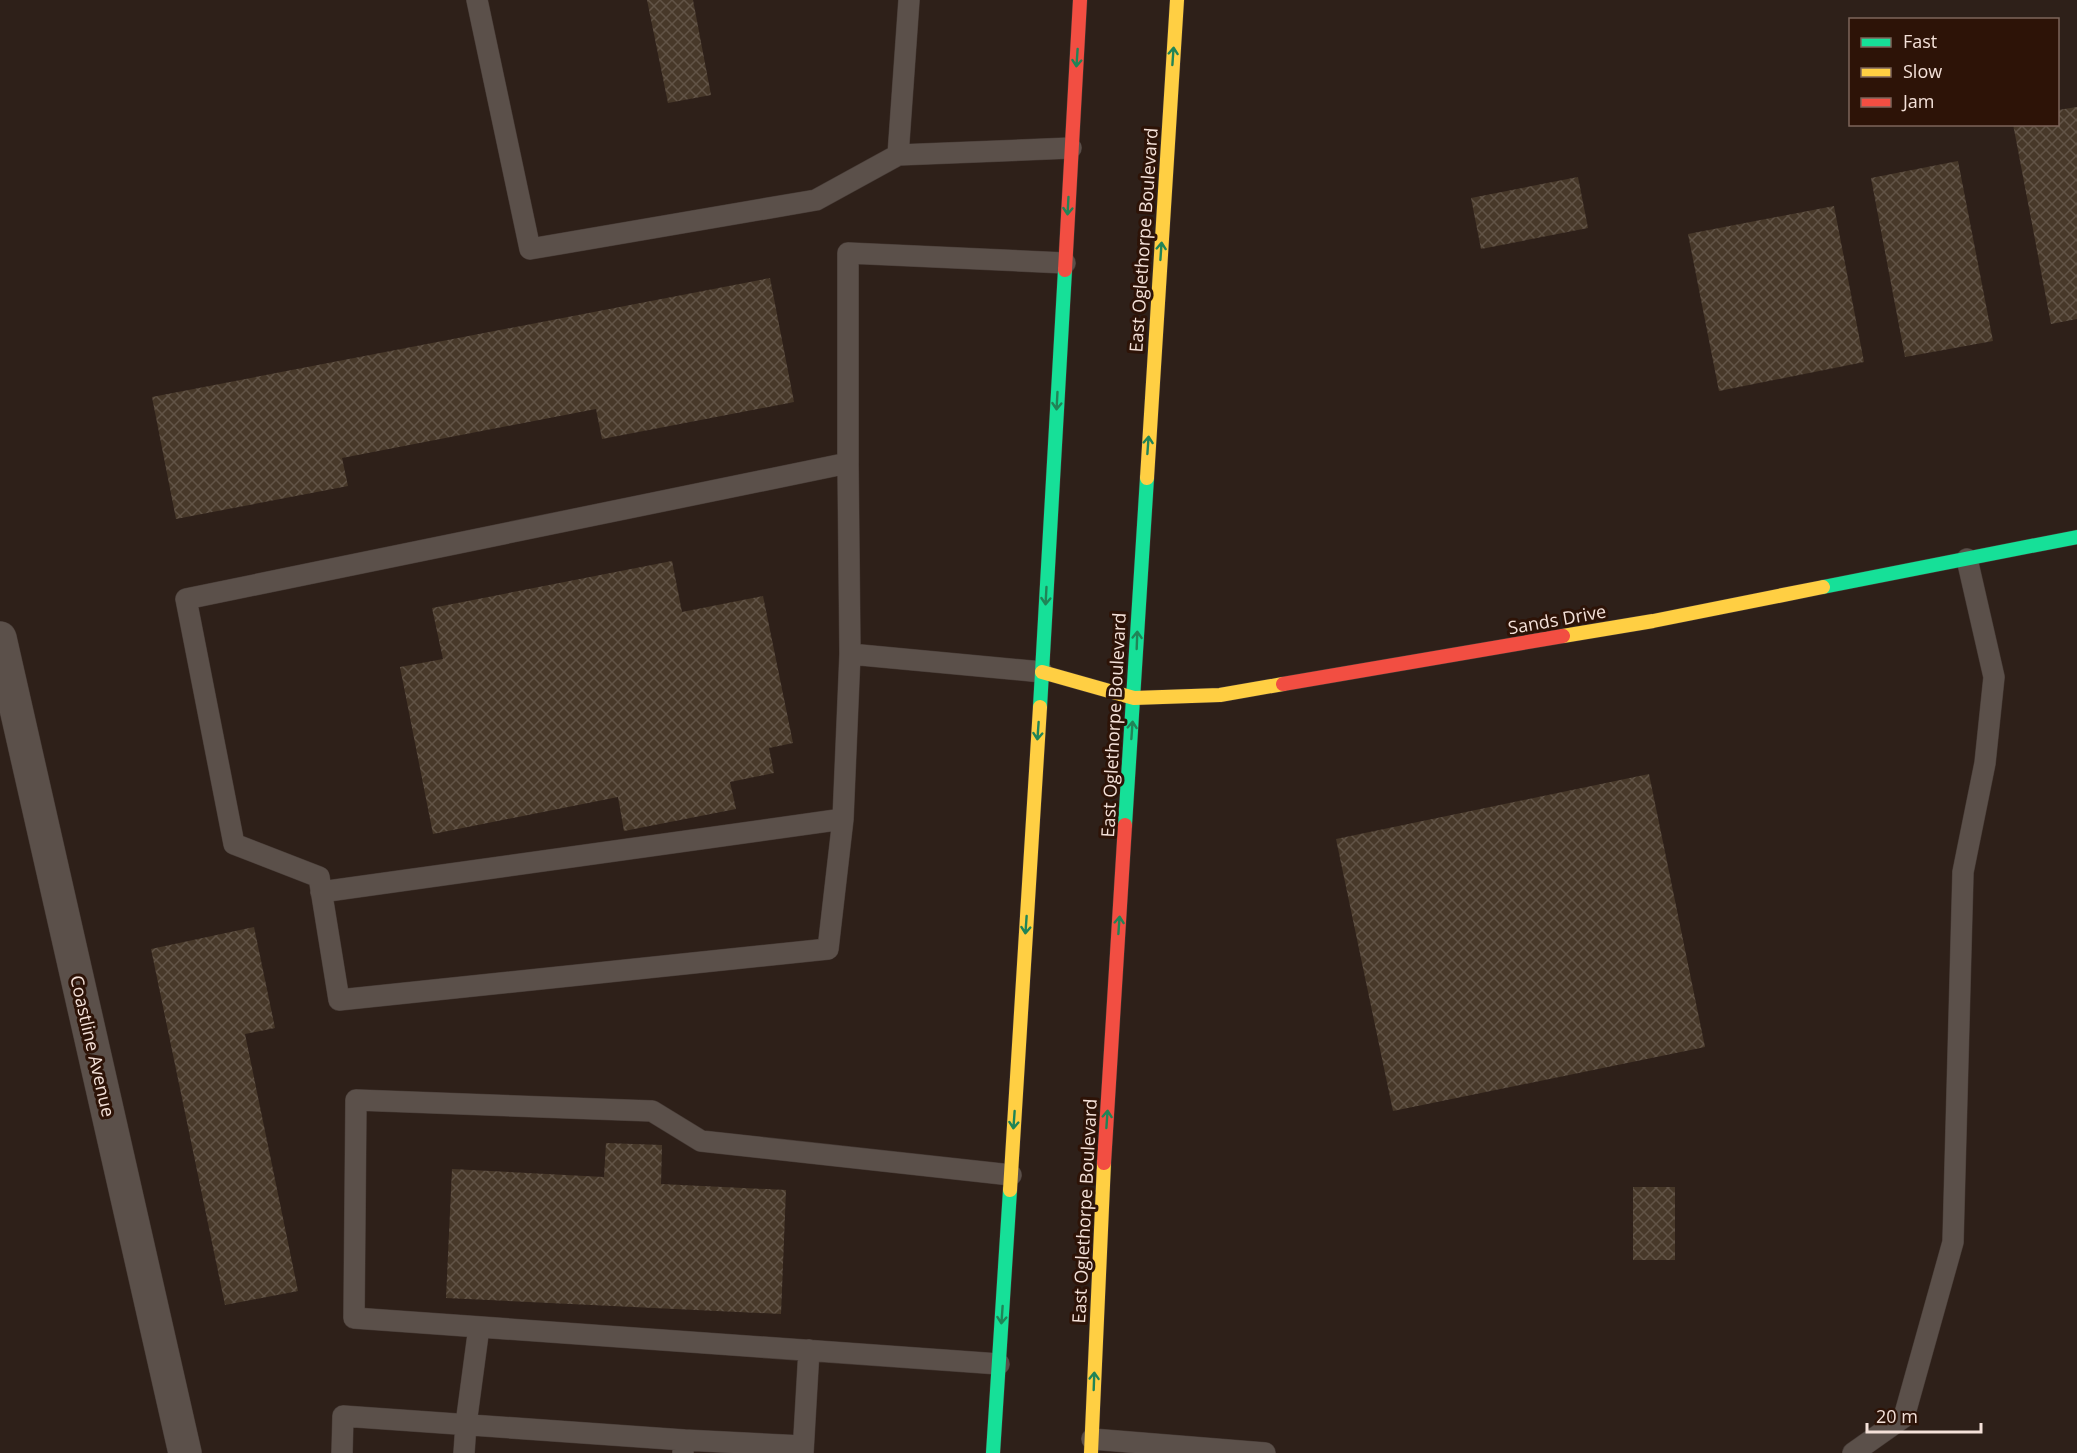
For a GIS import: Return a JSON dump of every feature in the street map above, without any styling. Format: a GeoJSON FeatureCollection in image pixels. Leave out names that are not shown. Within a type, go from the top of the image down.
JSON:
{"type":"FeatureCollection","features":[{"type":"Feature","properties":{"kind":"main road"},"geometry":{"type":"LineString","coordinates":[[993,1453],[1042,672],[1080,0]]}},
{"type":"Feature","properties":{"kind":"main road","name":"East Oglethorpe Boulevard"},"geometry":{"type":"LineString","coordinates":[[1091,1446],[1103,1178],[1177,0]]}},
{"type":"Feature","properties":{"kind":"main road","name":"Sands Drive"},"geometry":{"type":"LineString","coordinates":[[1042,672],[1134,698],[1220,695],[1653,621],[2077,537]]}},
{"type":"Feature","properties":{"kind":"street","name":"Coastline Avenue"},"geometry":{"type":"LineString","coordinates":[[0,638],[185,1453]]}},
{"type":"Feature","properties":{"kind":"lane"},"geometry":{"type":"LineString","coordinates":[[477,0],[530,249],[816,200],[898,155],[1071,148]]}},
{"type":"Feature","properties":{"kind":"lane"},"geometry":{"type":"LineString","coordinates":[[898,155],[909,0]]}},
{"type":"Feature","properties":{"kind":"lane"},"geometry":{"type":"LineString","coordinates":[[848,463],[186,599],[234,844],[319,878],[339,1000],[828,949],[843,819],[850,654],[848,253],[1065,263]]}},
{"type":"Feature","properties":{"kind":"lane"},"geometry":{"type":"LineString","coordinates":[[1853,1453],[1904,1417],[1953,1242],[1963,872],[1985,763],[1994,677],[1967,559]]}},
{"type":"Feature","properties":{"kind":"lane"},"geometry":{"type":"LineString","coordinates":[[850,654],[1042,672]]}},
{"type":"Feature","properties":{"kind":"lane"},"geometry":{"type":"LineString","coordinates":[[321,892],[843,819]]}},
{"type":"Feature","properties":{"kind":"lane"},"geometry":{"type":"LineString","coordinates":[[999,1364],[354,1318],[357,1100],[652,1111],[701,1141],[1011,1175]]}},
{"type":"Feature","properties":{"kind":"lane"},"geometry":{"type":"LineString","coordinates":[[464,1453],[479,1327]]}},
{"type":"Feature","properties":{"kind":"lane"},"geometry":{"type":"LineString","coordinates":[[342,1453],[343,1416],[466,1424],[586,1443],[803,1450],[809,1350]]}},
{"type":"Feature","properties":{"kind":"lane"},"geometry":{"type":"LineString","coordinates":[[1091,1446],[1265,1453]]}},
{"type":"Feature","properties":{"kind":"building"},"geometry":{"type":"Polygon","coordinates":[[[647,0],[693,0],[711,95],[668,103],[647,0]]]}},
{"type":"Feature","properties":{"kind":"building"},"geometry":{"type":"Polygon","coordinates":[[[2077,107],[2077,319],[2051,324],[2013,126],[2059,126],[2059,110],[2077,107]]]}},
{"type":"Feature","properties":{"kind":"building"},"geometry":{"type":"Polygon","coordinates":[[[1958,161],[1993,341],[1905,357],[1871,178],[1958,161]]]}},
{"type":"Feature","properties":{"kind":"building"},"geometry":{"type":"Polygon","coordinates":[[[1578,177],[1588,228],[1481,249],[1471,198],[1578,177]]]}},
{"type":"Feature","properties":{"kind":"building"},"geometry":{"type":"Polygon","coordinates":[[[1834,206],[1864,362],[1719,391],[1688,234],[1834,206]]]}},
{"type":"Feature","properties":{"kind":"building"},"geometry":{"type":"Polygon","coordinates":[[[770,278],[794,402],[602,439],[596,409],[342,458],[348,486],[176,519],[152,397],[770,278]]]}},
{"type":"Feature","properties":{"kind":"building"},"geometry":{"type":"Polygon","coordinates":[[[672,561],[682,612],[763,596],[793,743],[769,748],[774,773],[730,782],[736,809],[624,831],[618,797],[433,834],[400,667],[443,659],[432,608],[672,561]]]}},
{"type":"Feature","properties":{"kind":"building"},"geometry":{"type":"Polygon","coordinates":[[[1649,774],[1705,1047],[1393,1111],[1336,839],[1649,774]]]}},
{"type":"Feature","properties":{"kind":"building"},"geometry":{"type":"Polygon","coordinates":[[[254,927],[275,1028],[245,1034],[298,1291],[225,1305],[151,949],[254,927]]]}},
{"type":"Feature","properties":{"kind":"building"},"geometry":{"type":"Polygon","coordinates":[[[606,1143],[662,1145],[661,1184],[786,1190],[781,1314],[446,1298],[452,1169],[604,1177],[606,1143]]]}},
{"type":"Feature","properties":{"kind":"building"},"geometry":{"type":"Polygon","coordinates":[[[1633,1187],[1675,1187],[1675,1260],[1633,1260],[1633,1187]]]}},
{"type":"Feature","properties":{"kind":"traffic: fast"},"geometry":{"type":"LineString","coordinates":[[1040,707],[1065,270]]}},
{"type":"Feature","properties":{"kind":"traffic: fast"},"geometry":{"type":"LineString","coordinates":[[1125,825],[1147,478]]}},
{"type":"Feature","properties":{"kind":"traffic: fast"},"geometry":{"type":"LineString","coordinates":[[1823,587],[2077,537]]}},
{"type":"Feature","properties":{"kind":"traffic: fast"},"geometry":{"type":"LineString","coordinates":[[993,1453],[1010,1190]]}},
{"type":"Feature","properties":{"kind":"traffic: slow"},"geometry":{"type":"LineString","coordinates":[[1147,478],[1177,0]]}},
{"type":"Feature","properties":{"kind":"traffic: slow"},"geometry":{"type":"LineString","coordinates":[[1563,636],[1653,621],[1823,587]]}},
{"type":"Feature","properties":{"kind":"traffic: slow"},"geometry":{"type":"LineString","coordinates":[[1042,672],[1134,698],[1220,695],[1283,684]]}},
{"type":"Feature","properties":{"kind":"traffic: slow"},"geometry":{"type":"LineString","coordinates":[[1010,1190],[1040,707]]}},
{"type":"Feature","properties":{"kind":"traffic: slow"},"geometry":{"type":"LineString","coordinates":[[1091,1453],[1104,1163]]}},
{"type":"Feature","properties":{"kind":"traffic: jam"},"geometry":{"type":"LineString","coordinates":[[1065,270],[1080,0]]}},
{"type":"Feature","properties":{"kind":"traffic: jam"},"geometry":{"type":"LineString","coordinates":[[1283,684],[1563,636]]}},
{"type":"Feature","properties":{"kind":"traffic: jam"},"geometry":{"type":"LineString","coordinates":[[1104,1163],[1125,825]]}}]}
